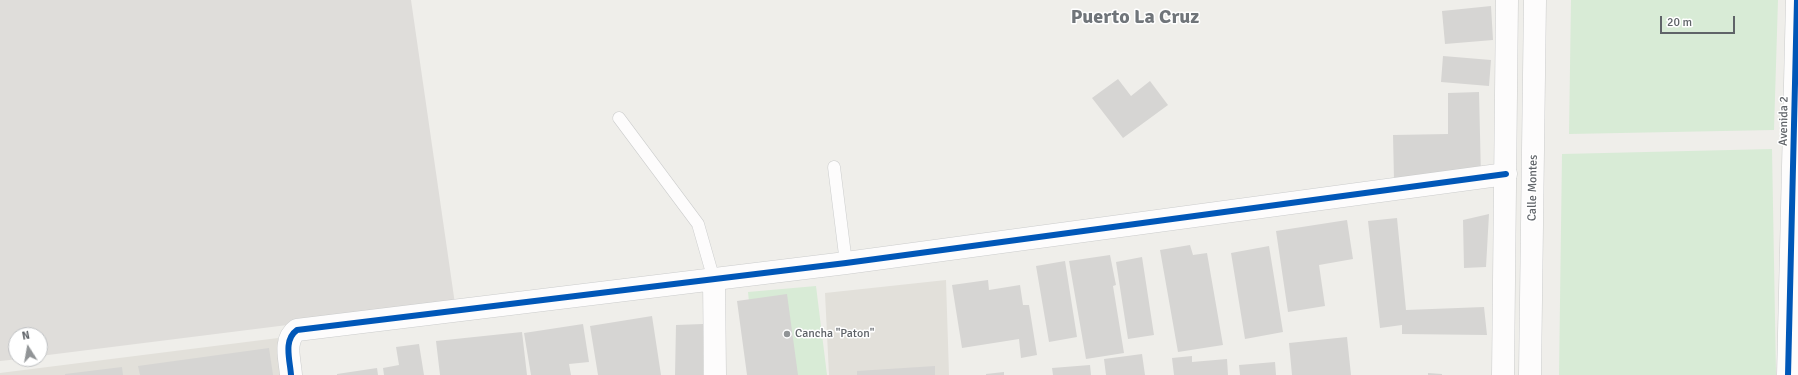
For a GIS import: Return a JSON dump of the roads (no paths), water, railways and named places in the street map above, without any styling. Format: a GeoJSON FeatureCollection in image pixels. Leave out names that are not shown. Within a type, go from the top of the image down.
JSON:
{"type":"FeatureCollection","features":[{"type":"Feature","properties":{"kind":"street"},"geometry":{"type":"LineString","coordinates":[[1503,375],[1507,0]]}},
{"type":"Feature","properties":{"kind":"street","name":"Calle Montes"},"geometry":{"type":"LineString","coordinates":[[1530,375],[1535,0]]}},
{"type":"Feature","properties":{"kind":"street","name":"Avenida 2"},"geometry":{"type":"LineString","coordinates":[[1788,375],[1795,241],[1797,0]]}},
{"type":"Feature","properties":{"kind":"street"},"geometry":{"type":"LineString","coordinates":[[291,375],[288,341],[291,334],[297,330],[846,263],[1506,174]]}},
{"type":"Feature","properties":{"kind":"street"},"geometry":{"type":"LineString","coordinates":[[714,280],[715,375]]}},
{"type":"Feature","properties":{"kind":"lane"},"geometry":{"type":"LineString","coordinates":[[619,118],[698,224],[714,280]]}},
{"type":"Feature","properties":{"kind":"lane"},"geometry":{"type":"LineString","coordinates":[[834,167],[846,263]]}},
{"type":"Feature","properties":{"kind":"place","name":"Cancha \"Paton\""},"geometry":{"type":"Point","coordinates":[787,334]}},
{"type":"Feature","properties":{"kind":"district","name":"Puerto La Cruz"},"geometry":{"type":"Point","coordinates":[1135,18]}}]}
